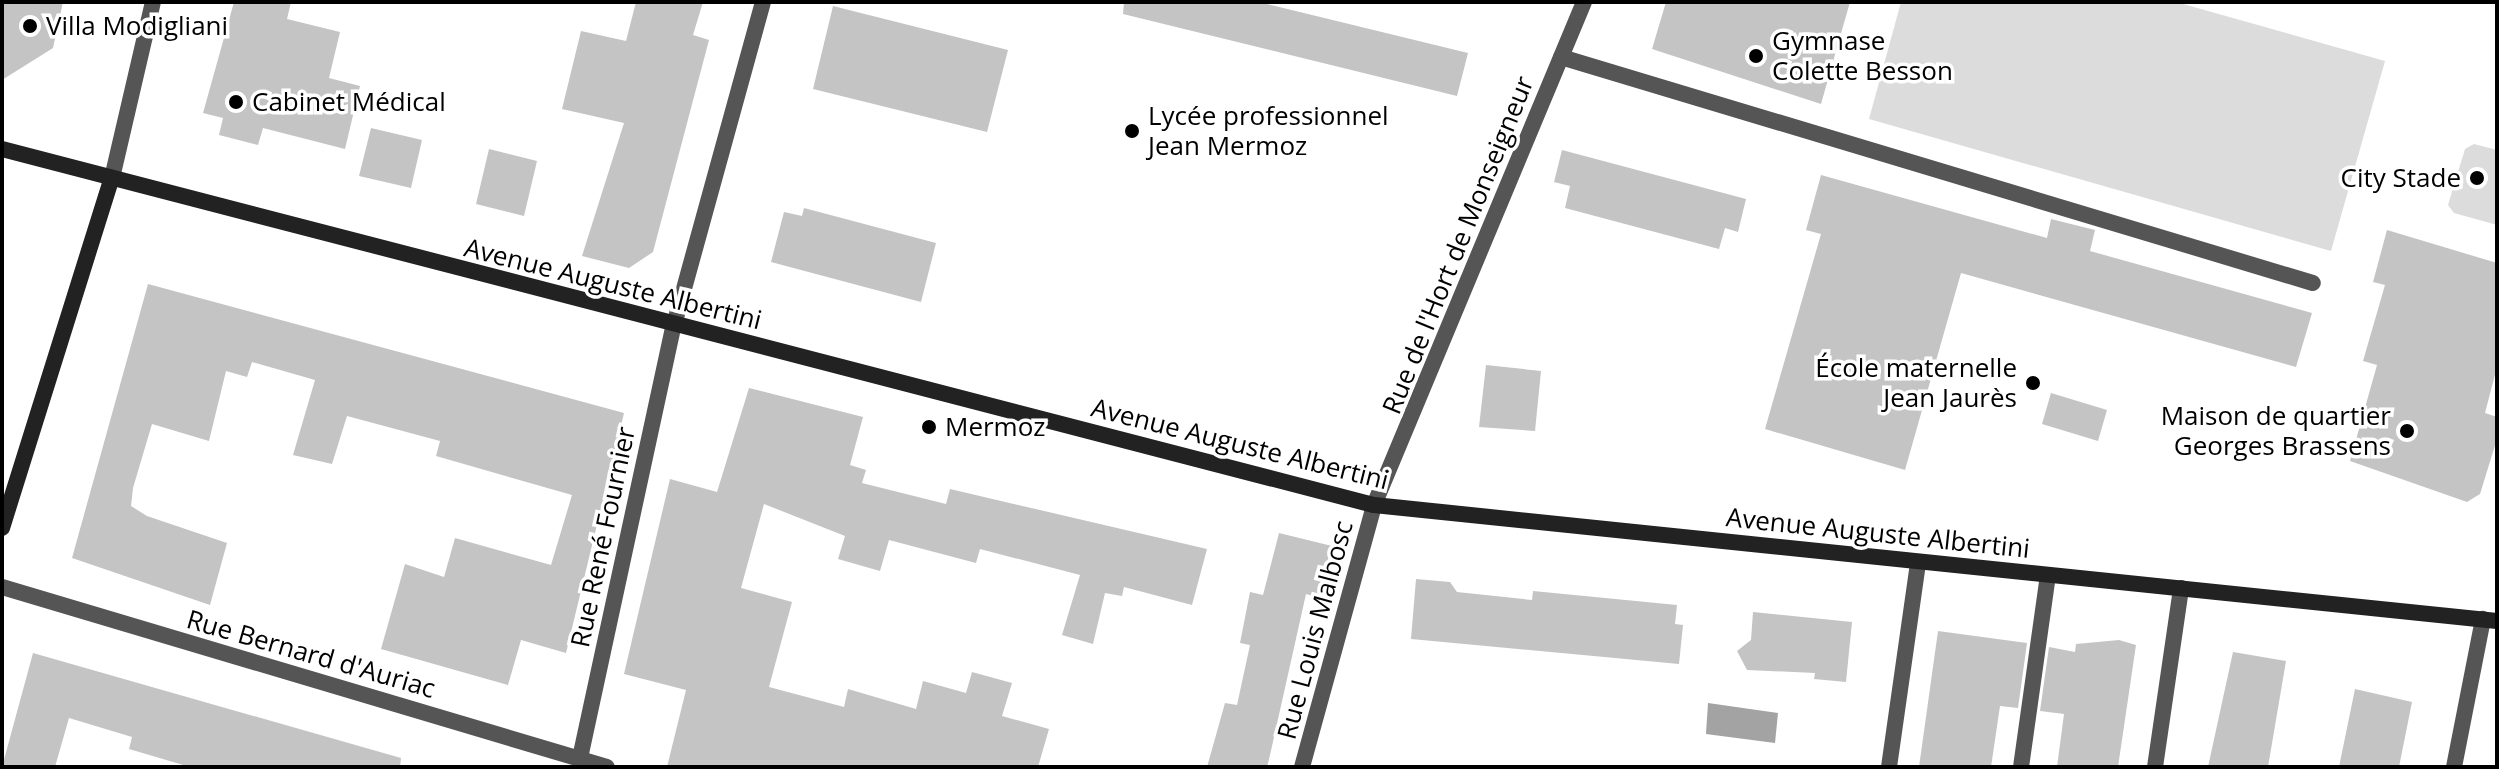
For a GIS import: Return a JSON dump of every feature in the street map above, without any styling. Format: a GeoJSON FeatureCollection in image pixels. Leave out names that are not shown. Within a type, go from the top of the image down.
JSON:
{"type":"FeatureCollection","features":[{"type":"Feature","properties":{"kind":"street"},"geometry":{"type":"LineString","coordinates":[[2,528],[112,178],[153,2]]}},
{"type":"Feature","properties":{"kind":"street","name":"Rue René Fournier"},"geometry":{"type":"LineString","coordinates":[[580,758],[674,325],[763,2]]}},
{"type":"Feature","properties":{"kind":"street","name":"Rue de l'Hort de Monseigneur"},"geometry":{"type":"LineString","coordinates":[[1374,505],[1584,2]]}},
{"type":"Feature","properties":{"kind":"street"},"geometry":{"type":"LineString","coordinates":[[1561,57],[2313,283]]}},
{"type":"Feature","properties":{"kind":"street","name":"Avenue Auguste Albertini"},"geometry":{"type":"LineString","coordinates":[[2,149],[1374,505],[2490,620]]}},
{"type":"Feature","properties":{"kind":"street","name":"Rue Louis Malbosc"},"geometry":{"type":"LineString","coordinates":[[1302,767],[1374,505]]}},
{"type":"Feature","properties":{"kind":"street"},"geometry":{"type":"LineString","coordinates":[[1889,767],[1918,562]]}},
{"type":"Feature","properties":{"kind":"street"},"geometry":{"type":"LineString","coordinates":[[2021,767],[2048,575]]}},
{"type":"Feature","properties":{"kind":"street","name":"Rue Bernard d'Auriac"},"geometry":{"type":"LineString","coordinates":[[2,587],[607,767]]}},
{"type":"Feature","properties":{"kind":"street"},"geometry":{"type":"LineString","coordinates":[[2155,767],[2181,588]]}},
{"type":"Feature","properties":{"kind":"street"},"geometry":{"type":"LineString","coordinates":[[2454,767],[2490,620]]}},
{"type":"Feature","properties":{"kind":"shaded area"},"geometry":{"type":"Polygon","coordinates":[[[1901,2],[2176,2],[2385,61],[2331,251],[1869,119],[1901,2]]]}},
{"type":"Feature","properties":{"kind":"shaded area","name":"City Stade"},"geometry":{"type":"Polygon","coordinates":[[[2474,144],[2497,150],[2497,225],[2454,213],[2448,205],[2465,149],[2474,144]]]}},
{"type":"Feature","properties":{"kind":"shaded area"},"geometry":{"type":"Polygon","coordinates":[[[1708,703],[1778,713],[1775,743],[1706,734],[1708,703]]]}},
{"type":"Feature","properties":{"kind":"building","name":"Villa Modigliani"},"geometry":{"type":"Polygon","coordinates":[[[2,2],[63,2],[53,48],[2,80],[2,2]]]}},
{"type":"Feature","properties":{"kind":"building"},"geometry":{"type":"Polygon","coordinates":[[[234,2],[291,2],[287,19],[340,32],[329,78],[360,86],[345,149],[263,128],[258,145],[219,135],[223,118],[203,113],[234,2]]]}},
{"type":"Feature","properties":{"kind":"building"},"geometry":{"type":"Polygon","coordinates":[[[636,2],[703,2],[693,35],[709,40],[653,252],[629,268],[582,256],[624,123],[562,109],[581,31],[626,41],[636,2]]]}},
{"type":"Feature","properties":{"kind":"building"},"geometry":{"type":"Polygon","coordinates":[[[1124,2],[1259,2],[1468,53],[1457,96],[1123,14],[1124,2]]]}},
{"type":"Feature","properties":{"kind":"building","name":"Gymnase Colette Besson"},"geometry":{"type":"Polygon","coordinates":[[[1666,2],[1850,2],[1821,104],[1652,49],[1666,2]]]}},
{"type":"Feature","properties":{"kind":"building"},"geometry":{"type":"Polygon","coordinates":[[[833,6],[1008,50],[987,132],[813,89],[833,6]]]}},
{"type":"Feature","properties":{"kind":"building"},"geometry":{"type":"Polygon","coordinates":[[[371,128],[422,140],[411,188],[359,176],[371,128]]]}},
{"type":"Feature","properties":{"kind":"building"},"geometry":{"type":"Polygon","coordinates":[[[489,149],[537,161],[524,216],[476,204],[489,149]]]}},
{"type":"Feature","properties":{"kind":"building"},"geometry":{"type":"Polygon","coordinates":[[[1562,150],[1746,199],[1738,232],[1725,228],[1719,249],[1565,208],[1570,186],[1554,182],[1562,150]]]}},
{"type":"Feature","properties":{"kind":"building"},"geometry":{"type":"Polygon","coordinates":[[[1821,175],[2047,238],[2051,219],[2095,230],[2090,251],[2312,313],[2296,367],[1961,273],[1905,470],[1765,429],[1821,234],[1806,230],[1821,175]]]}},
{"type":"Feature","properties":{"kind":"building"},"geometry":{"type":"Polygon","coordinates":[[[804,208],[936,243],[921,302],[771,262],[784,212],[802,216],[804,208]]]}},
{"type":"Feature","properties":{"kind":"building"},"geometry":{"type":"Polygon","coordinates":[[[2387,230],[2497,263],[2497,367],[2485,413],[2497,417],[2497,439],[2480,494],[2467,502],[2350,461],[2377,365],[2363,361],[2385,285],[2373,282],[2387,230]]]}},
{"type":"Feature","properties":{"kind":"building"},"geometry":{"type":"Polygon","coordinates":[[[148,284],[624,413],[566,653],[521,640],[508,685],[381,649],[405,564],[444,577],[455,538],[551,565],[572,495],[436,456],[440,441],[347,416],[332,464],[293,455],[315,380],[252,362],[247,377],[226,371],[209,441],[152,424],[133,488],[131,506],[147,516],[227,543],[210,605],[72,558],[148,284]]]}},
{"type":"Feature","properties":{"kind":"building"},"geometry":{"type":"Polygon","coordinates":[[[1486,365],[1541,371],[1535,431],[1479,427],[1486,365]]]}},
{"type":"Feature","properties":{"kind":"building"},"geometry":{"type":"Polygon","coordinates":[[[749,388],[863,417],[850,465],[866,470],[862,483],[946,504],[950,489],[1207,549],[1192,605],[1124,587],[1122,596],[1105,593],[1093,644],[1062,635],[1080,575],[980,549],[976,563],[889,540],[880,571],[838,559],[845,536],[764,504],[741,588],[792,602],[769,687],[844,707],[848,689],[916,709],[923,681],[966,693],[972,672],[1012,683],[1002,716],[1049,729],[1038,767],[667,767],[686,690],[624,674],[670,479],[717,492],[749,388]]]}},
{"type":"Feature","properties":{"kind":"building"},"geometry":{"type":"Polygon","coordinates":[[[2051,393],[2107,410],[2098,441],[2042,424],[2051,393]]]}},
{"type":"Feature","properties":{"kind":"building"},"geometry":{"type":"Polygon","coordinates":[[[1279,533],[1332,546],[1317,597],[1306,594],[1267,767],[1207,767],[1225,703],[1237,705],[1250,645],[1240,643],[1250,592],[1263,595],[1279,533]]]}},
{"type":"Feature","properties":{"kind":"building"},"geometry":{"type":"Polygon","coordinates":[[[1416,579],[1450,582],[1457,592],[1532,600],[1533,591],[1677,605],[1675,624],[1683,625],[1679,664],[1411,639],[1416,579]]]}},
{"type":"Feature","properties":{"kind":"building"},"geometry":{"type":"Polygon","coordinates":[[[1753,612],[1852,622],[1846,682],[1814,679],[1815,673],[1747,670],[1737,651],[1751,640],[1753,612]]]}},
{"type":"Feature","properties":{"kind":"building"},"geometry":{"type":"Polygon","coordinates":[[[1938,631],[2027,643],[2018,708],[2000,706],[1991,767],[1919,767],[1938,631]]]}},
{"type":"Feature","properties":{"kind":"building"},"geometry":{"type":"Polygon","coordinates":[[[2119,640],[2136,645],[2118,767],[2057,767],[2064,714],[2040,711],[2049,647],[2075,652],[2076,644],[2119,640]]]}},
{"type":"Feature","properties":{"kind":"building"},"geometry":{"type":"Polygon","coordinates":[[[2233,652],[2286,661],[2268,767],[2208,767],[2233,652]]]}},
{"type":"Feature","properties":{"kind":"building"},"geometry":{"type":"Polygon","coordinates":[[[33,653],[401,758],[400,767],[190,767],[129,749],[132,737],[69,718],[55,767],[2,767],[33,653]]]}},
{"type":"Feature","properties":{"kind":"building"},"geometry":{"type":"Polygon","coordinates":[[[2355,689],[2412,702],[2399,767],[2339,767],[2355,689]]]}},
{"type":"Feature","properties":{"kind":"place","name":"Villa Modigliani"},"geometry":{"type":"Point","coordinates":[30,26]}},
{"type":"Feature","properties":{"kind":"place","name":"Gymnase Colette Besson"},"geometry":{"type":"Point","coordinates":[1756,56]}},
{"type":"Feature","properties":{"kind":"place","name":"Cabinet Médical"},"geometry":{"type":"Point","coordinates":[236,102]}},
{"type":"Feature","properties":{"kind":"place","name":"Lycée professionnel Jean Mermoz"},"geometry":{"type":"Point","coordinates":[1132,131]}},
{"type":"Feature","properties":{"kind":"place","name":"City Stade"},"geometry":{"type":"Point","coordinates":[2477,178]}},
{"type":"Feature","properties":{"kind":"place","name":"École maternelle Jean Jaurès"},"geometry":{"type":"Point","coordinates":[2033,383]}},
{"type":"Feature","properties":{"kind":"place","name":"Mermoz"},"geometry":{"type":"Point","coordinates":[929,427]}},
{"type":"Feature","properties":{"kind":"place","name":"Maison de quartier Georges Brassens"},"geometry":{"type":"Point","coordinates":[2407,431]}}]}
